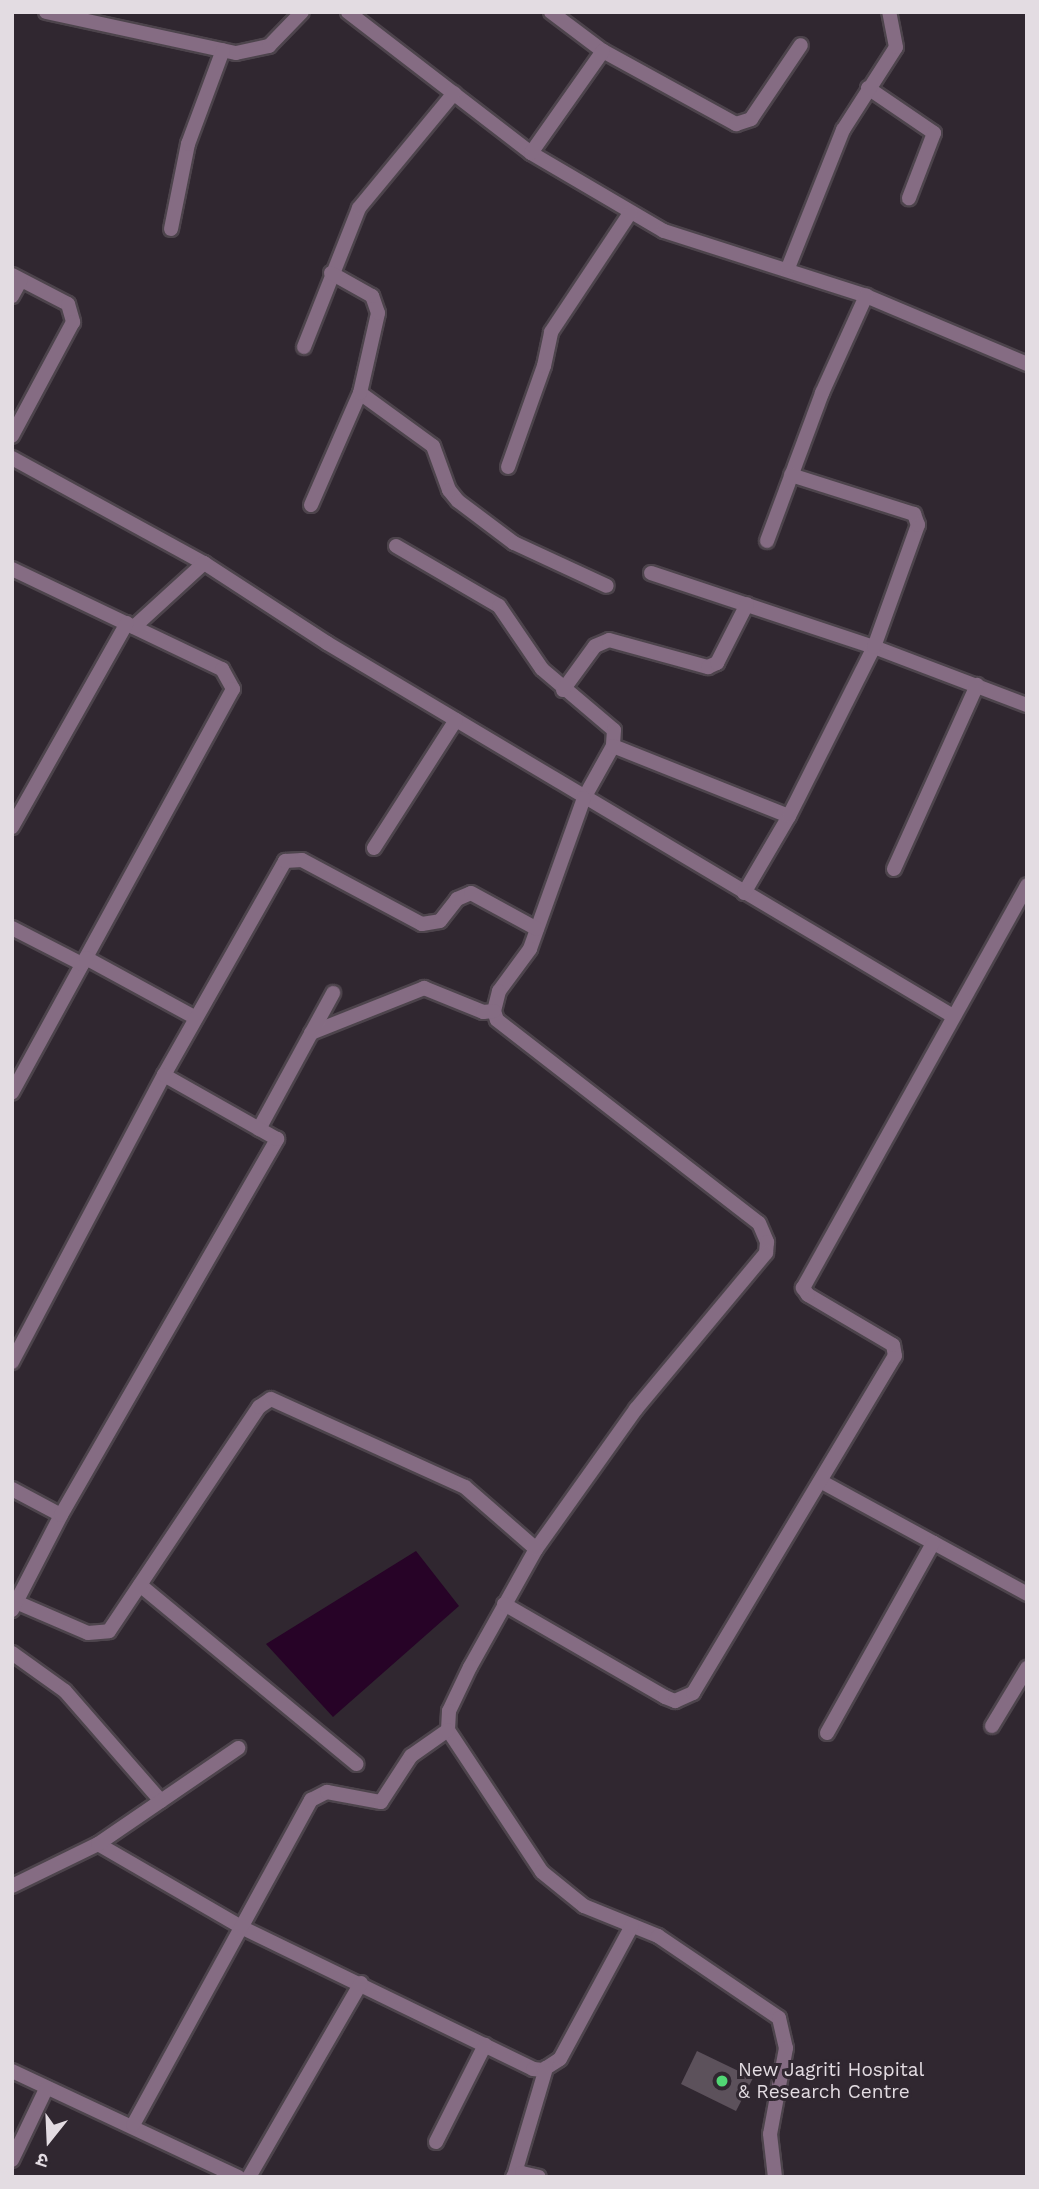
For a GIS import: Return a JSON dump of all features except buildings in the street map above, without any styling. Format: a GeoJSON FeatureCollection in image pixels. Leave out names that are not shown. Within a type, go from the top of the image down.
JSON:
{"type":"FeatureCollection","features":[{"type":"Feature","properties":{"kind":"street"},"geometry":{"type":"LineString","coordinates":[[46,12],[223,50],[254,52],[269,46],[302,12]]}},
{"type":"Feature","properties":{"kind":"street"},"geometry":{"type":"LineString","coordinates":[[348,12],[531,153],[630,213],[704,245],[788,268],[866,296],[1027,364]]}},
{"type":"Feature","properties":{"kind":"street"},"geometry":{"type":"LineString","coordinates":[[551,12],[603,51],[726,120],[744,124],[801,45]]}},
{"type":"Feature","properties":{"kind":"street"},"geometry":{"type":"LineString","coordinates":[[788,268],[843,130],[896,47],[888,12]]}},
{"type":"Feature","properties":{"kind":"street"},"geometry":{"type":"LineString","coordinates":[[171,229],[188,144],[223,50]]}},
{"type":"Feature","properties":{"kind":"street"},"geometry":{"type":"LineString","coordinates":[[531,153],[603,51]]}},
{"type":"Feature","properties":{"kind":"street"},"geometry":{"type":"LineString","coordinates":[[868,88],[934,133],[909,198]]}},
{"type":"Feature","properties":{"kind":"street"},"geometry":{"type":"LineString","coordinates":[[304,347],[331,273],[367,195],[454,93]]}},
{"type":"Feature","properties":{"kind":"street"},"geometry":{"type":"LineString","coordinates":[[508,467],[544,366],[551,332],[630,213]]}},
{"type":"Feature","properties":{"kind":"street"},"geometry":{"type":"LineString","coordinates":[[311,505],[360,393],[377,304],[331,273]]}},
{"type":"Feature","properties":{"kind":"street"},"geometry":{"type":"LineString","coordinates":[[12,296],[17,278],[68,304],[73,321],[12,436]]}},
{"type":"Feature","properties":{"kind":"street"},"geometry":{"type":"LineString","coordinates":[[767,541],[791,475],[866,296]]}},
{"type":"Feature","properties":{"kind":"street"},"geometry":{"type":"LineString","coordinates":[[360,393],[433,446],[449,490],[458,501],[514,543],[607,586]]}},
{"type":"Feature","properties":{"kind":"street"},"geometry":{"type":"LineString","coordinates":[[12,458],[204,563],[584,798],[953,1016]]}},
{"type":"Feature","properties":{"kind":"street"},"geometry":{"type":"LineString","coordinates":[[744,893],[789,816],[874,647],[918,519],[914,514],[791,475]]}},
{"type":"Feature","properties":{"kind":"street"},"geometry":{"type":"LineString","coordinates":[[396,546],[499,607],[542,669],[563,690],[611,724],[615,736],[613,746],[584,798],[530,949],[499,991],[494,1011],[497,1020],[759,1223],[767,1241],[766,1253],[636,1409],[536,1549],[504,1604],[449,1711],[448,1730],[542,1872],[584,1906],[658,1936],[779,2018],[786,2048],[770,2134],[775,2177]]}},
{"type":"Feature","properties":{"kind":"street"},"geometry":{"type":"LineString","coordinates":[[12,827],[130,625],[204,563]]}},
{"type":"Feature","properties":{"kind":"street"},"geometry":{"type":"LineString","coordinates":[[12,569],[222,669],[233,689],[12,1092]]}},
{"type":"Feature","properties":{"kind":"street"},"geometry":{"type":"LineString","coordinates":[[651,573],[874,647],[1027,705]]}},
{"type":"Feature","properties":{"kind":"street"},"geometry":{"type":"LineString","coordinates":[[563,690],[595,646],[609,640],[709,667],[717,663],[747,604]]}},
{"type":"Feature","properties":{"kind":"street"},"geometry":{"type":"LineString","coordinates":[[894,869],[976,685]]}},
{"type":"Feature","properties":{"kind":"street"},"geometry":{"type":"LineString","coordinates":[[374,848],[456,720]]}},
{"type":"Feature","properties":{"kind":"street"},"geometry":{"type":"LineString","coordinates":[[613,746],[789,816]]}},
{"type":"Feature","properties":{"kind":"street"},"geometry":{"type":"LineString","coordinates":[[12,1362],[164,1075],[278,870],[291,858],[422,924],[440,921],[457,899],[471,893],[537,929]]}},
{"type":"Feature","properties":{"kind":"street"},"geometry":{"type":"LineString","coordinates":[[504,1604],[665,1697],[686,1699],[822,1482],[896,1350],[803,1288],[1027,885]]}},
{"type":"Feature","properties":{"kind":"street"},"geometry":{"type":"LineString","coordinates":[[12,928],[196,1018]]}},
{"type":"Feature","properties":{"kind":"street"},"geometry":{"type":"LineString","coordinates":[[311,1034],[424,988],[483,1012],[494,1011]]}},
{"type":"Feature","properties":{"kind":"street"},"geometry":{"type":"LineString","coordinates":[[259,1129],[333,993]]}},
{"type":"Feature","properties":{"kind":"street"},"geometry":{"type":"LineString","coordinates":[[164,1075],[277,1139],[61,1516],[14,1606],[88,1633],[109,1631],[259,1407],[271,1399],[465,1487],[536,1549]]}},
{"type":"Feature","properties":{"kind":"street"},"geometry":{"type":"LineString","coordinates":[[822,1482],[1027,1594]]}},
{"type":"Feature","properties":{"kind":"street"},"geometry":{"type":"LineString","coordinates":[[12,1489],[61,1516]]}},
{"type":"Feature","properties":{"kind":"street"},"geometry":{"type":"LineString","coordinates":[[827,1733],[933,1543]]}},
{"type":"Feature","properties":{"kind":"street"},"geometry":{"type":"LineString","coordinates":[[140,1585],[356,1764]]}},
{"type":"Feature","properties":{"kind":"street"},"geometry":{"type":"LineString","coordinates":[[12,1653],[65,1691],[161,1801]]}},
{"type":"Feature","properties":{"kind":"street"},"geometry":{"type":"LineString","coordinates":[[992,1726],[1027,1668]]}},
{"type":"Feature","properties":{"kind":"street"},"geometry":{"type":"LineString","coordinates":[[132,2125],[243,1928],[311,1800],[327,1792],[380,1802],[411,1756],[448,1730]]}},
{"type":"Feature","properties":{"kind":"street"},"geometry":{"type":"LineString","coordinates":[[12,1886],[98,1844],[238,1748]]}},
{"type":"Feature","properties":{"kind":"street"},"geometry":{"type":"LineString","coordinates":[[98,1844],[243,1928],[361,1983],[533,2070],[546,2068],[560,2059],[632,1926]]}},
{"type":"Feature","properties":{"kind":"street"},"geometry":{"type":"LineString","coordinates":[[249,2177],[361,1983]]}},
{"type":"Feature","properties":{"kind":"street"},"geometry":{"type":"LineString","coordinates":[[436,2142],[485,2045]]}},
{"type":"Feature","properties":{"kind":"street"},"geometry":{"type":"LineString","coordinates":[[539,2177],[513,2176],[546,2068]]}},
{"type":"Feature","properties":{"kind":"street"},"geometry":{"type":"LineString","coordinates":[[12,2071],[238,2177]]}},
{"type":"Feature","properties":{"kind":"street"},"geometry":{"type":"LineString","coordinates":[[12,2160],[46,2089]]}},
{"type":"Feature","properties":{"kind":"shaded area"},"geometry":{"type":"Polygon","coordinates":[[[416,1551],[459,1606],[333,1717],[266,1644],[416,1551]]]}},
{"type":"Feature","properties":{"kind":"place","name":"New Jagriti Hospital & Research Centre"},"geometry":{"type":"Point","coordinates":[722,2081]}}]}
